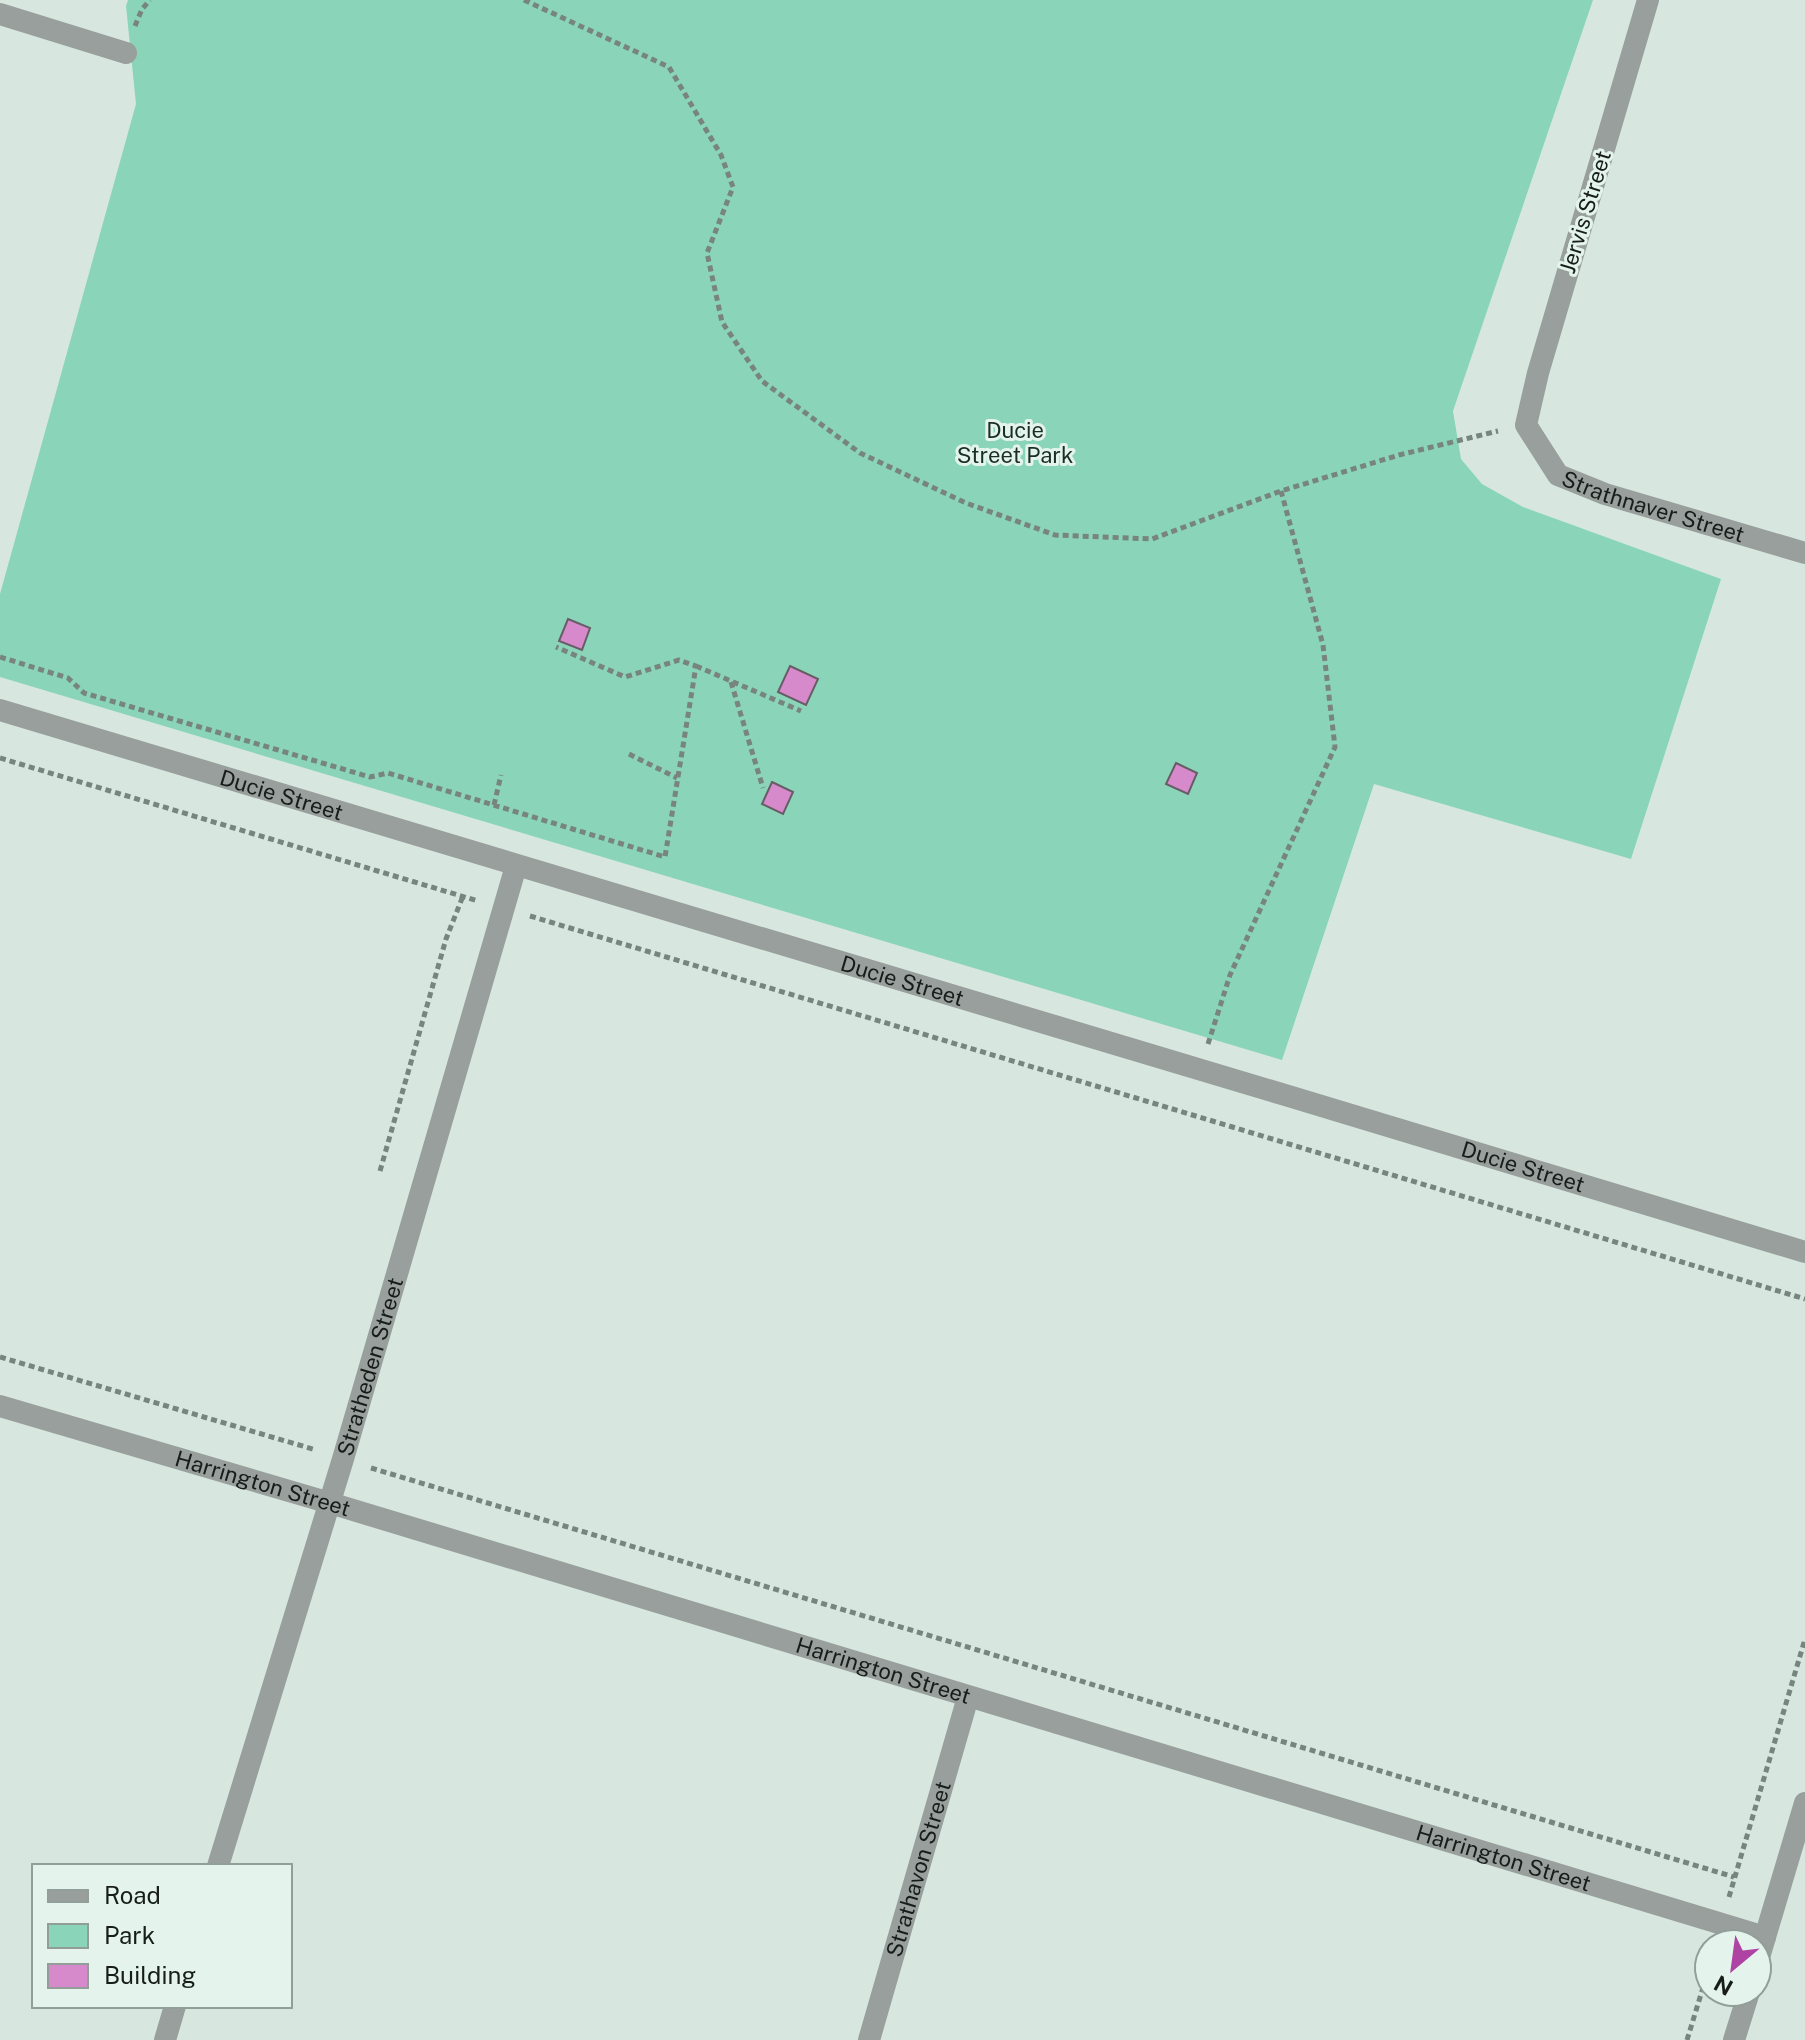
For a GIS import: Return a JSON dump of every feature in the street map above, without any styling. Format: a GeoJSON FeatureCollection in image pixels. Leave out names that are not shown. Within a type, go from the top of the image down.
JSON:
{"type":"FeatureCollection","features":[{"type":"Feature","properties":{"kind":"street","name":"Jervis Street"},"geometry":{"type":"LineString","coordinates":[[1526,425],[1538,373],[1648,0]]}},
{"type":"Feature","properties":{"kind":"street"},"geometry":{"type":"LineString","coordinates":[[0,14],[126,53]]}},
{"type":"Feature","properties":{"kind":"street","name":"Strathnaver Street"},"geometry":{"type":"LineString","coordinates":[[1526,425],[1558,475],[1605,494],[1805,553]]}},
{"type":"Feature","properties":{"kind":"street","name":"Ducie Street"},"geometry":{"type":"LineString","coordinates":[[0,710],[1201,1068],[1805,1252]]}},
{"type":"Feature","properties":{"kind":"street","name":"Stratheden Street"},"geometry":{"type":"LineString","coordinates":[[219,1864],[330,1503],[516,866]]}},
{"type":"Feature","properties":{"kind":"street","name":"Harrington Street"},"geometry":{"type":"LineString","coordinates":[[0,1406],[1735,1928]]}},
{"type":"Feature","properties":{"kind":"street","name":"Strathavon Street"},"geometry":{"type":"LineString","coordinates":[[869,2040],[968,1697]]}},
{"type":"Feature","properties":{"kind":"street"},"geometry":{"type":"LineString","coordinates":[[1768,1928],[1805,1803]]}},
{"type":"Feature","properties":{"kind":"street"},"geometry":{"type":"LineString","coordinates":[[165,2040],[174,2008]]}},
{"type":"Feature","properties":{"kind":"street"},"geometry":{"type":"LineString","coordinates":[[1734,2040],[1744,2008]]}},
{"type":"Feature","properties":{"kind":"path"},"geometry":{"type":"LineString","coordinates":[[524,0],[669,67],[721,155],[733,187],[707,253],[722,322],[762,381],[860,453],[966,503],[1055,535],[1152,539],[1281,491],[1399,455],[1526,425]]}},
{"type":"Feature","properties":{"kind":"path"},"geometry":{"type":"LineString","coordinates":[[1201,1068],[1230,975],[1335,747],[1323,645],[1281,491]]}},
{"type":"Feature","properties":{"kind":"path"},"geometry":{"type":"LineString","coordinates":[[556,647],[625,677],[679,660],[801,711]]}},
{"type":"Feature","properties":{"kind":"path"},"geometry":{"type":"LineString","coordinates":[[0,657],[68,678],[84,693],[370,777],[388,773],[665,857],[696,666]]}},
{"type":"Feature","properties":{"kind":"path"},"geometry":{"type":"LineString","coordinates":[[731,681],[763,788]]}},
{"type":"Feature","properties":{"kind":"path"},"geometry":{"type":"LineString","coordinates":[[629,754],[677,778]]}},
{"type":"Feature","properties":{"kind":"path"},"geometry":{"type":"LineString","coordinates":[[0,758],[1805,1299]]}},
{"type":"Feature","properties":{"kind":"path"},"geometry":{"type":"LineString","coordinates":[[494,805],[501,775]]}},
{"type":"Feature","properties":{"kind":"path"},"geometry":{"type":"LineString","coordinates":[[380,1171],[446,939],[463,896]]}},
{"type":"Feature","properties":{"kind":"path"},"geometry":{"type":"LineString","coordinates":[[0,1357],[1734,1877]]}},
{"type":"Feature","properties":{"kind":"path"},"geometry":{"type":"LineString","coordinates":[[1721,1924],[1805,1639]]}},
{"type":"Feature","properties":{"kind":"path"},"geometry":{"type":"LineString","coordinates":[[1687,2040],[1697,2008]]}},
{"type":"Feature","properties":{"kind":"green space","name":"Ducie Street Park"},"geometry":{"type":"Polygon","coordinates":[[[128,0],[1593,0],[1453,411],[1461,459],[1482,484],[1523,507],[1721,579],[1631,859],[1374,784],[1282,1060],[0,677],[0,594],[136,104],[126,6],[128,0]]]}},
{"type":"Feature","properties":{"kind":"building"},"geometry":{"type":"Polygon","coordinates":[[[568,619],[590,628],[582,650],[559,641],[568,619]]]}},
{"type":"Feature","properties":{"kind":"building"},"geometry":{"type":"Polygon","coordinates":[[[790,666],[818,679],[806,705],[778,692],[790,666]]]}},
{"type":"Feature","properties":{"kind":"building"},"geometry":{"type":"Polygon","coordinates":[[[1176,763],[1197,773],[1188,794],[1166,784],[1176,763]]]}},
{"type":"Feature","properties":{"kind":"building"},"geometry":{"type":"Polygon","coordinates":[[[772,782],[793,792],[783,814],[762,804],[772,782]]]}}]}
